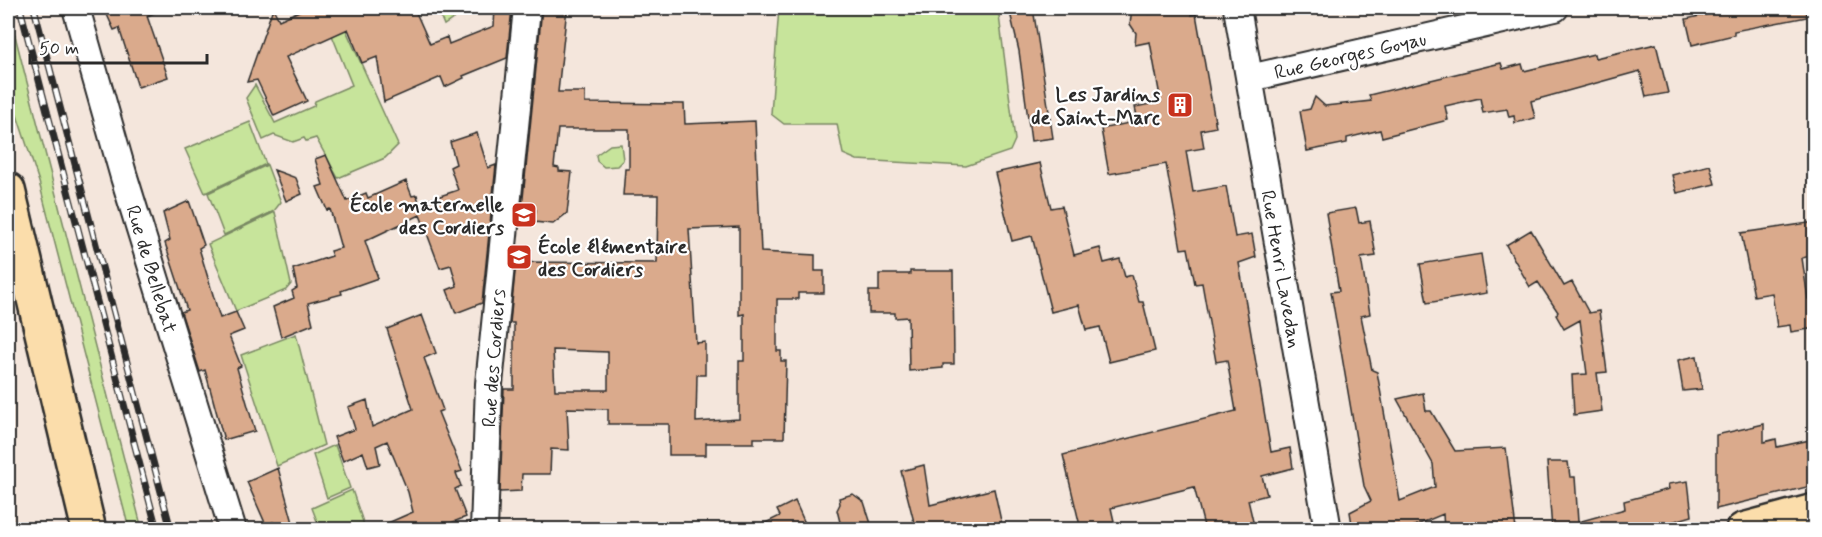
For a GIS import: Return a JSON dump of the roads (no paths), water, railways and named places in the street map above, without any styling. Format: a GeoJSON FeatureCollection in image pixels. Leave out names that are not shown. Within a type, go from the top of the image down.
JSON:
{"type":"FeatureCollection","features":[{"type":"Feature","properties":{"kind":"main road"},"geometry":{"type":"LineString","coordinates":[[8,190],[89,530]]}},
{"type":"Feature","properties":{"kind":"main road"},"geometry":{"type":"LineString","coordinates":[[1743,530],[1815,510]]}},
{"type":"Feature","properties":{"kind":"street","name":"Rue de Bellebat"},"geometry":{"type":"LineString","coordinates":[[76,8],[124,177],[233,530]]}},
{"type":"Feature","properties":{"kind":"street","name":"Rue des Cordiers"},"geometry":{"type":"LineString","coordinates":[[484,530],[489,384],[527,8]]}},
{"type":"Feature","properties":{"kind":"street","name":"Rue Henri Lavedan"},"geometry":{"type":"LineString","coordinates":[[1237,8],[1328,530]]}},
{"type":"Feature","properties":{"kind":"street","name":"Rue Georges Goyau"},"geometry":{"type":"LineString","coordinates":[[1250,78],[1555,8]]}},
{"type":"Feature","properties":{"kind":"railway"},"geometry":{"type":"LineString","coordinates":[[20,8],[157,530]]}},
{"type":"Feature","properties":{"kind":"railway"},"geometry":{"type":"LineString","coordinates":[[34,8],[171,530]]}},
{"type":"Feature","properties":{"kind":"place","name":"Les Jardins de Saint-Marc"},"geometry":{"type":"Point","coordinates":[1180,105]}},
{"type":"Feature","properties":{"kind":"place","name":"École maternelle des Cordiers"},"geometry":{"type":"Point","coordinates":[524,215]}},
{"type":"Feature","properties":{"kind":"place","name":"École élémentaire des Cordiers"},"geometry":{"type":"Point","coordinates":[519,257]}}]}
